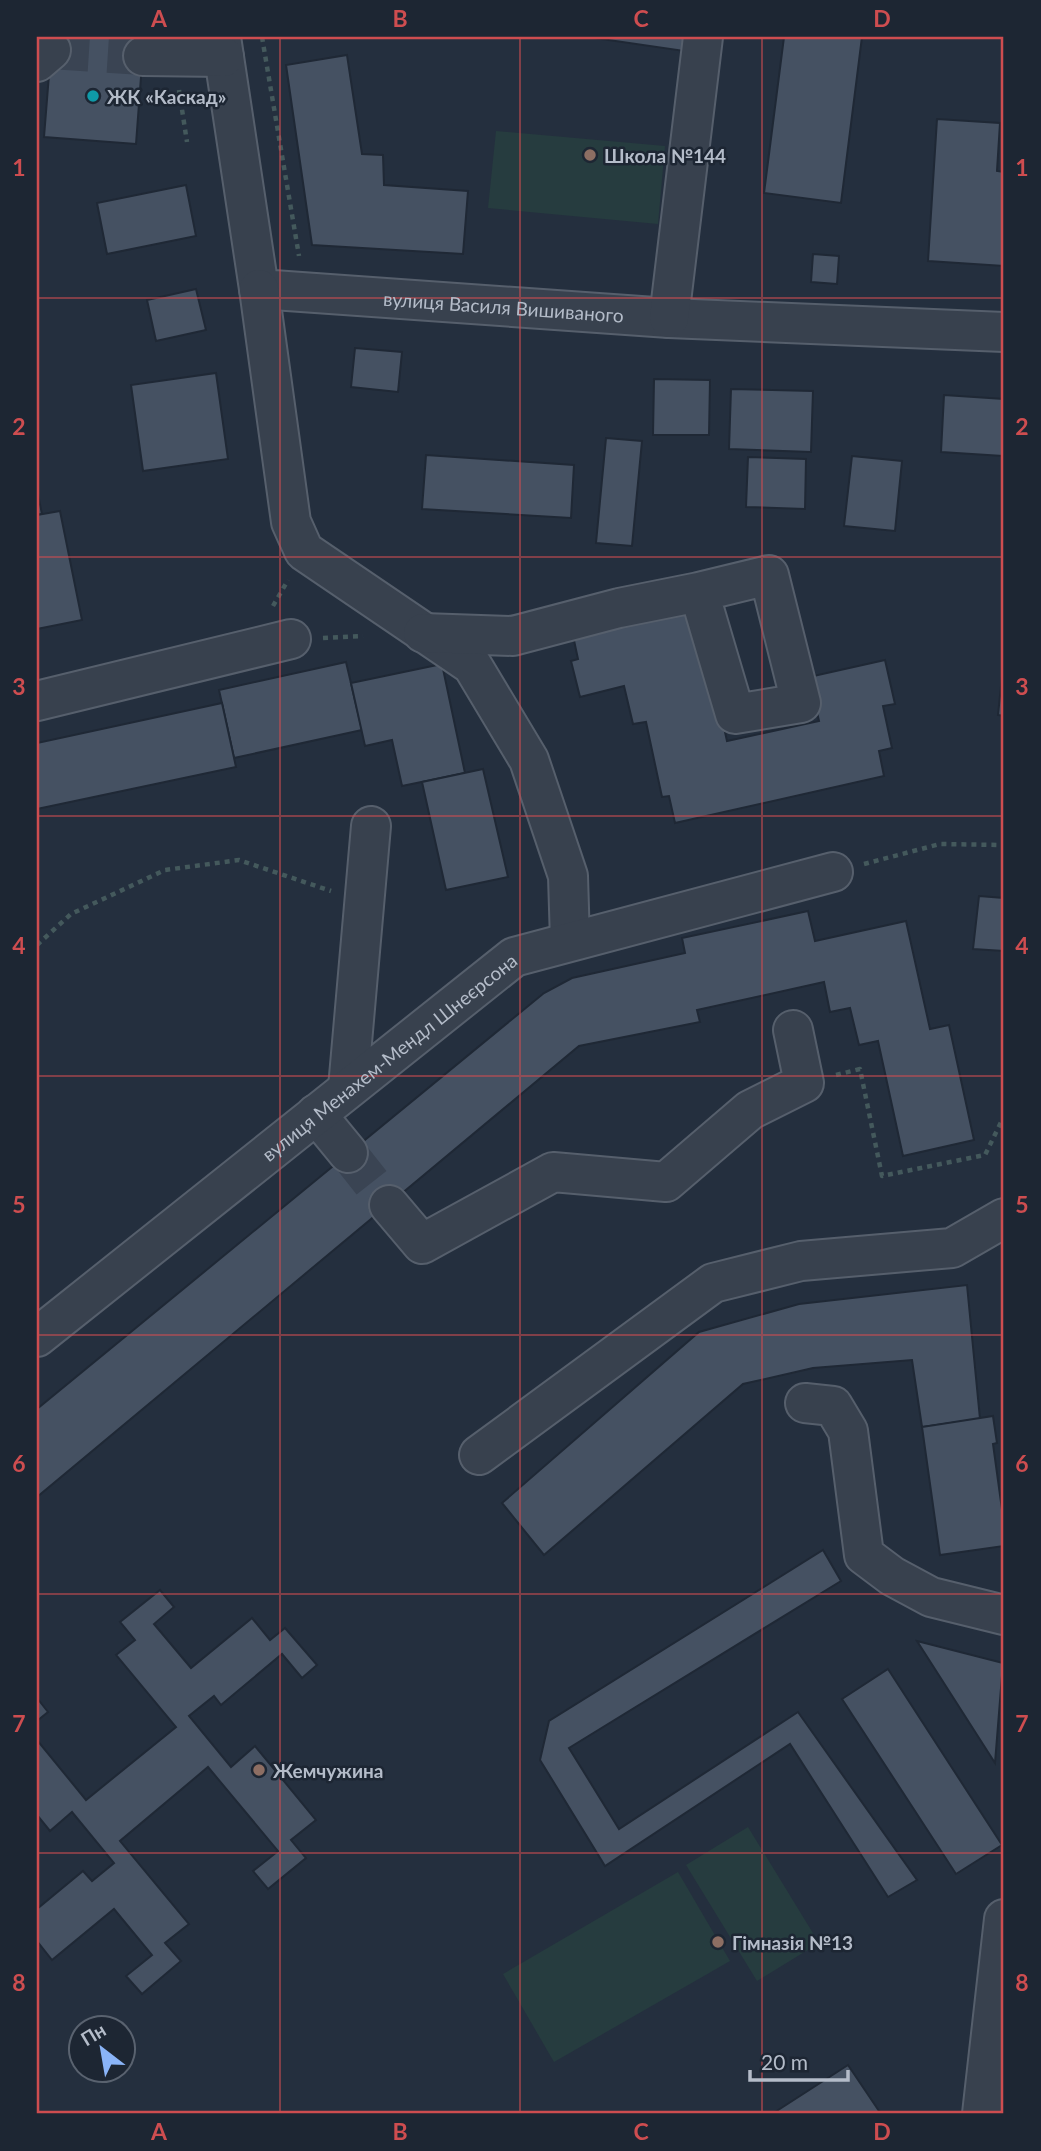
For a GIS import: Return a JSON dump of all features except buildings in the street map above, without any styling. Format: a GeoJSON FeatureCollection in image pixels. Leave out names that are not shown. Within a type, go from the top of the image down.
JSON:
{"type":"FeatureCollection","features":[{"type":"Feature","properties":{"kind":"street"},"geometry":{"type":"LineString","coordinates":[[668,317],[703,37]]}},
{"type":"Feature","properties":{"kind":"street"},"geometry":{"type":"LineString","coordinates":[[143,56],[223,47],[260,289],[290,522],[304,551],[472,665],[530,760],[568,876],[570,941]]}},
{"type":"Feature","properties":{"kind":"street","name":"вулиця Василя Вишиваного"},"geometry":{"type":"LineString","coordinates":[[260,289],[668,317],[1004,332]]}},
{"type":"Feature","properties":{"kind":"street"},"geometry":{"type":"LineString","coordinates":[[423,633],[513,636],[620,608],[699,592]]}},
{"type":"Feature","properties":{"kind":"street"},"geometry":{"type":"LineString","coordinates":[[37,701],[291,639]]}},
{"type":"Feature","properties":{"kind":"street"},"geometry":{"type":"LineString","coordinates":[[348,1088],[371,826]]}},
{"type":"Feature","properties":{"kind":"street","name":"вулиця Менахем-Мендл Шнеєрсона"},"geometry":{"type":"LineString","coordinates":[[37,1337],[514,957],[833,872]]}},
{"type":"Feature","properties":{"kind":"street"},"geometry":{"type":"LineString","coordinates":[[389,1205],[422,1244],[553,1172],[666,1182],[750,1111],[804,1083],[793,1030]]}},
{"type":"Feature","properties":{"kind":"street"},"geometry":{"type":"LineString","coordinates":[[316,1114],[348,1153]]}},
{"type":"Feature","properties":{"kind":"street"},"geometry":{"type":"LineString","coordinates":[[479,1455],[713,1283],[802,1261],[952,1248],[1004,1218]]}},
{"type":"Feature","properties":{"kind":"street"},"geometry":{"type":"LineString","coordinates":[[804,1403],[833,1406],[848,1431],[864,1555],[892,1576],[931,1597],[1004,1615]]}},
{"type":"Feature","properties":{"kind":"street"},"geometry":{"type":"LineString","coordinates":[[982,2114],[1004,1926]]}},
{"type":"Feature","properties":{"kind":"path"},"geometry":{"type":"LineString","coordinates":[[262,37],[299,257]]}},
{"type":"Feature","properties":{"kind":"path"},"geometry":{"type":"LineString","coordinates":[[249,650],[304,551]]}},
{"type":"Feature","properties":{"kind":"path"},"geometry":{"type":"LineString","coordinates":[[291,639],[370,635]]}},
{"type":"Feature","properties":{"kind":"path"},"geometry":{"type":"LineString","coordinates":[[833,872],[940,844],[1004,845]]}},
{"type":"Feature","properties":{"kind":"path"},"geometry":{"type":"LineString","coordinates":[[37,945],[71,914],[164,870],[239,860],[364,901]]}},
{"type":"Feature","properties":{"kind":"path"},"geometry":{"type":"LineString","coordinates":[[804,1083],[860,1069],[882,1176],[985,1155],[1004,1116]]}},
{"type":"Feature","properties":{"kind":"green space"},"geometry":{"type":"Polygon","coordinates":[[[496,131],[665,146],[658,224],[488,208],[496,131]]]}},
{"type":"Feature","properties":{"kind":"green space"},"geometry":{"type":"Polygon","coordinates":[[[748,1827],[819,1943],[757,1981],[686,1865],[748,1827]]]}},
{"type":"Feature","properties":{"kind":"green space"},"geometry":{"type":"Polygon","coordinates":[[[678,1872],[730,1961],[554,2062],[503,1974],[678,1872]]]}},
{"type":"Feature","properties":{"kind":"tunnel"},"geometry":{"type":"LineString","coordinates":[[51,50],[143,56]]}},
{"type":"Feature","properties":{"kind":"tunnel"},"geometry":{"type":"LineString","coordinates":[[348,1153],[389,1205]]}},
{"type":"Feature","properties":{"kind":"place","name":"ЖК «Каскад»"},"geometry":{"type":"Point","coordinates":[93,96]}},
{"type":"Feature","properties":{"kind":"place","name":"Школа №144"},"geometry":{"type":"Point","coordinates":[590,155]}},
{"type":"Feature","properties":{"kind":"place","name":"Жемчужина"},"geometry":{"type":"Point","coordinates":[259,1770]}},
{"type":"Feature","properties":{"kind":"place","name":"Гімназія №13"},"geometry":{"type":"Point","coordinates":[718,1942]}}]}
